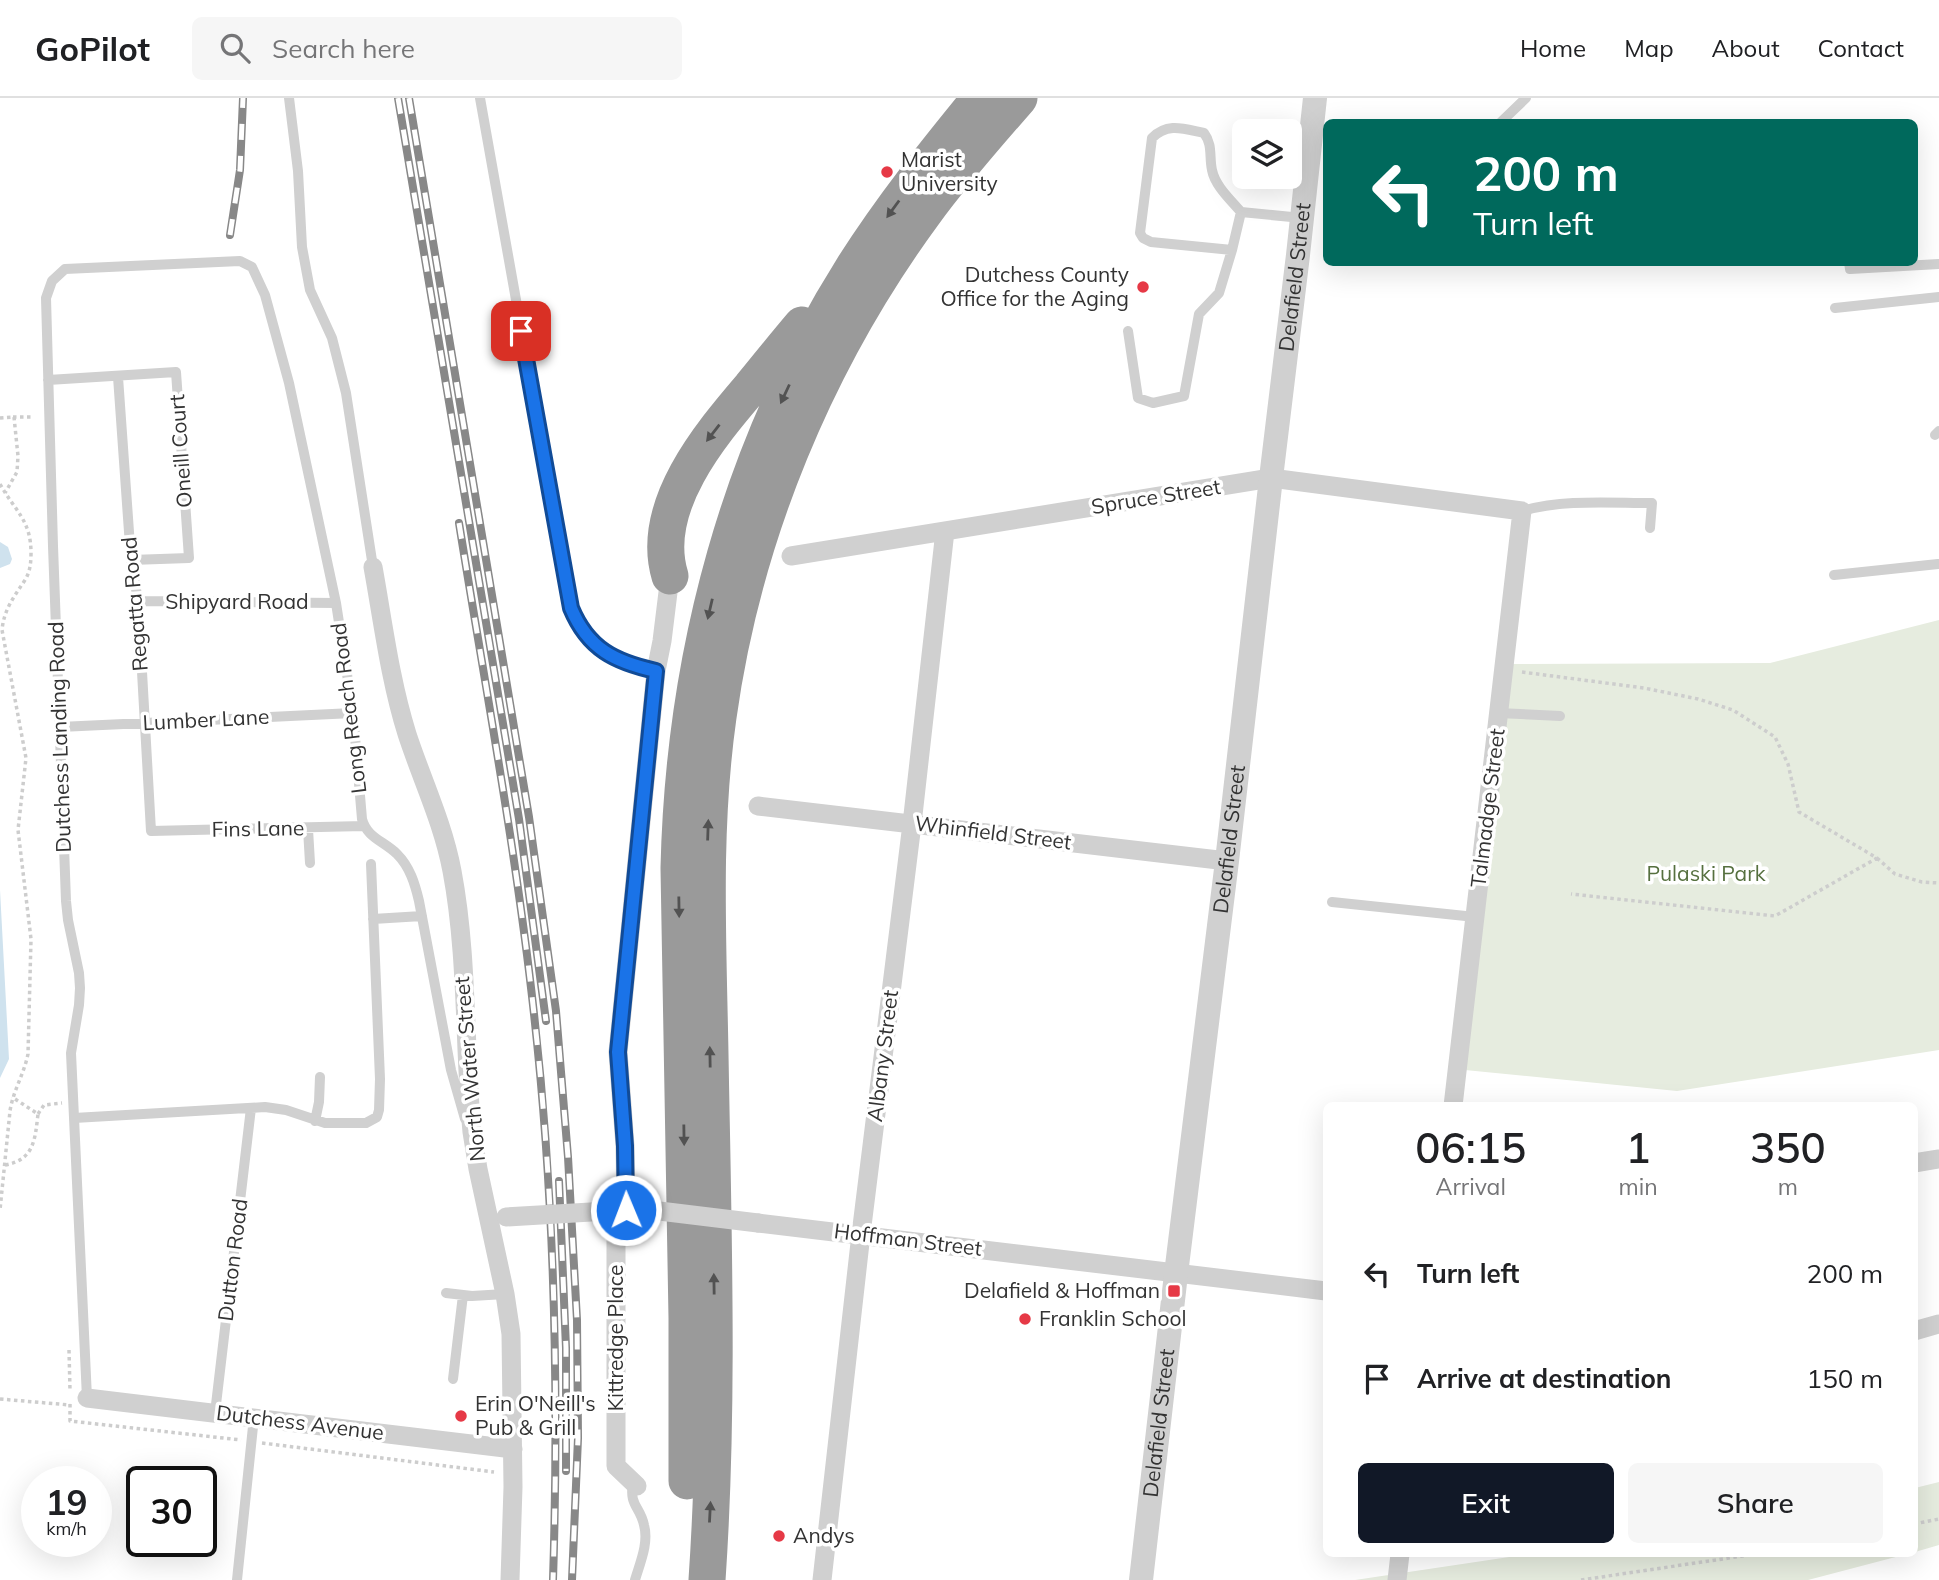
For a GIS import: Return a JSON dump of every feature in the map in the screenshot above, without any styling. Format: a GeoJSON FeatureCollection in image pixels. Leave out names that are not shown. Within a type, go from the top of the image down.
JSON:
{"type":"FeatureCollection","features":[{"type":"Feature","properties":{"kind":"highway"},"geometry":{"type":"LineString","coordinates":[[682,1580],[688,1384],[679,868],[681,803],[696,674],[726,548],[743,496],[797,367],[852,269],[879,228],[980,98]]}},
{"type":"Feature","properties":{"kind":"highway"},"geometry":{"type":"LineString","coordinates":[[706,1580],[714,1421],[707,841],[714,745],[730,650],[744,588],[773,496],[797,436],[838,351],[871,292],[923,214],[1019,98]]}},
{"type":"Feature","properties":{"kind":"highway"},"geometry":{"type":"LineString","coordinates":[[670,576],[664,549],[670,519],[686,476],[700,451],[723,420],[852,269]]}},
{"type":"Feature","properties":{"kind":"street","name":"Delafield Street"},"geometry":{"type":"LineString","coordinates":[[1141,1580],[1271,478],[1303,218],[1316,137],[1315,98]]}},
{"type":"Feature","properties":{"kind":"street","name":"Spruce Street"},"geometry":{"type":"LineString","coordinates":[[791,556],[1271,478],[1522,511]]}},
{"type":"Feature","properties":{"kind":"street","name":"Talmadge Street"},"geometry":{"type":"LineString","coordinates":[[1453,1102],[1522,511]]}},
{"type":"Feature","properties":{"kind":"street","name":"Albany Street"},"geometry":{"type":"LineString","coordinates":[[822,1580],[945,531]]}},
{"type":"Feature","properties":{"kind":"street","name":"North Water Street"},"geometry":{"type":"LineString","coordinates":[[373,567],[399,705],[452,869],[459,921],[472,1132],[497,1217],[512,1353],[510,1580]]}},
{"type":"Feature","properties":{"kind":"street","name":"Kittredge Place"},"geometry":{"type":"LineString","coordinates":[[635,1484],[616,1466],[625,1146],[618,1052],[656,671],[670,576]]}},
{"type":"Feature","properties":{"kind":"street","name":"Whinfield Street"},"geometry":{"type":"LineString","coordinates":[[758,806],[1227,861]]}},
{"type":"Feature","properties":{"kind":"street"},"geometry":{"type":"LineString","coordinates":[[1918,1162],[1939,1159]]}},
{"type":"Feature","properties":{"kind":"street","name":"Hoffman Street"},"geometry":{"type":"LineString","coordinates":[[497,1217],[623,1210],[861,1234],[1323,1291]]}},
{"type":"Feature","properties":{"kind":"street"},"geometry":{"type":"LineString","coordinates":[[1918,1330],[1939,1324]]}},
{"type":"Feature","properties":{"kind":"street","name":"Dutchess Avenue"},"geometry":{"type":"LineString","coordinates":[[78,1401],[215,1413],[513,1449]]}},
{"type":"Feature","properties":{"kind":"street"},"geometry":{"type":"LineString","coordinates":[[1397,1580],[1400,1557]]}},
{"type":"Feature","properties":{"kind":"lane"},"geometry":{"type":"LineString","coordinates":[[289,98],[298,171],[302,247],[310,290],[332,338],[346,393],[373,567]]}},
{"type":"Feature","properties":{"kind":"lane"},"geometry":{"type":"LineString","coordinates":[[480,98],[571,608],[583,632],[602,650],[627,663],[656,671]]}},
{"type":"Feature","properties":{"kind":"lane"},"geometry":{"type":"LineString","coordinates":[[1504,119],[1526,98]]}},
{"type":"Feature","properties":{"kind":"lane"},"geometry":{"type":"LineString","coordinates":[[1232,250],[1143,239],[1140,233],[1152,138],[1160,130],[1172,127],[1204,133],[1209,139],[1212,172],[1226,195],[1241,212],[1303,218]]}},
{"type":"Feature","properties":{"kind":"lane"},"geometry":{"type":"LineString","coordinates":[[1128,331],[1138,398],[1153,403],[1184,396],[1199,314],[1219,293],[1241,212]]}},
{"type":"Feature","properties":{"kind":"lane","name":"Dutchess Landing Road"},"geometry":{"type":"LineString","coordinates":[[78,1401],[71,1054],[80,988],[68,920],[46,298],[52,281],[65,269],[240,261],[251,267]]}},
{"type":"Feature","properties":{"kind":"lane"},"geometry":{"type":"LineString","coordinates":[[1918,265],[1939,264]]}},
{"type":"Feature","properties":{"kind":"lane"},"geometry":{"type":"LineString","coordinates":[[1850,266],[1850,269],[1903,266]]}},
{"type":"Feature","properties":{"kind":"lane","name":"Long Reach Road"},"geometry":{"type":"LineString","coordinates":[[251,267],[265,295],[289,383],[336,603],[353,713],[364,826]]}},
{"type":"Feature","properties":{"kind":"lane"},"geometry":{"type":"LineString","coordinates":[[1835,308],[1939,297]]}},
{"type":"Feature","properties":{"kind":"lane","name":"Oneill Court"},"geometry":{"type":"LineString","coordinates":[[48,380],[176,372],[189,558],[131,560]]}},
{"type":"Feature","properties":{"kind":"lane","name":"Regatta Road"},"geometry":{"type":"LineString","coordinates":[[118,376],[131,560],[138,601],[151,831]]}},
{"type":"Feature","properties":{"kind":"lane"},"geometry":{"type":"LineString","coordinates":[[1522,511],[1539,506],[1574,503],[1652,503],[1650,528]]}},
{"type":"Feature","properties":{"kind":"lane"},"geometry":{"type":"LineString","coordinates":[[1834,575],[1939,564]]}},
{"type":"Feature","properties":{"kind":"lane","name":"Shipyard Road"},"geometry":{"type":"LineString","coordinates":[[138,601],[336,603]]}},
{"type":"Feature","properties":{"kind":"lane","name":"Lumber Lane"},"geometry":{"type":"LineString","coordinates":[[60,727],[353,713]]}},
{"type":"Feature","properties":{"kind":"lane"},"geometry":{"type":"LineString","coordinates":[[1499,713],[1560,716]]}},
{"type":"Feature","properties":{"kind":"lane"},"geometry":{"type":"LineString","coordinates":[[364,826],[406,866],[416,888],[451,1070],[462,1113],[472,1132]]}},
{"type":"Feature","properties":{"kind":"lane","name":"Fins Lane"},"geometry":{"type":"LineString","coordinates":[[151,831],[364,826]]}},
{"type":"Feature","properties":{"kind":"lane"},"geometry":{"type":"LineString","coordinates":[[308,828],[310,863]]}},
{"type":"Feature","properties":{"kind":"lane"},"geometry":{"type":"LineString","coordinates":[[74,1118],[251,1108],[276,1108],[315,1121],[338,1124],[366,1123],[377,1117],[380,1079],[371,864]]}},
{"type":"Feature","properties":{"kind":"lane"},"geometry":{"type":"LineString","coordinates":[[1332,902],[1475,917]]}},
{"type":"Feature","properties":{"kind":"lane"},"geometry":{"type":"LineString","coordinates":[[373,919],[422,916]]}},
{"type":"Feature","properties":{"kind":"lane"},"geometry":{"type":"LineString","coordinates":[[315,1121],[320,1077]]}},
{"type":"Feature","properties":{"kind":"lane","name":"Dutton Road"},"geometry":{"type":"LineString","coordinates":[[215,1413],[251,1108]]}},
{"type":"Feature","properties":{"kind":"lane"},"geometry":{"type":"LineString","coordinates":[[446,1293],[481,1296],[505,1294]]}},
{"type":"Feature","properties":{"kind":"lane"},"geometry":{"type":"LineString","coordinates":[[453,1379],[463,1295]]}},
{"type":"Feature","properties":{"kind":"lane"},"geometry":{"type":"LineString","coordinates":[[237,1580],[254,1418]]}},
{"type":"Feature","properties":{"kind":"lane"},"geometry":{"type":"LineString","coordinates":[[635,1484],[633,1501],[643,1520],[646,1534],[635,1580]]}},
{"type":"Feature","properties":{"kind":"path"},"geometry":{"type":"LineString","coordinates":[[5,493],[17,471],[18,456],[14,417],[0,418],[32,417]]}},
{"type":"Feature","properties":{"kind":"path"},"geometry":{"type":"LineString","coordinates":[[0,484],[25,521],[31,539],[29,572],[9,603],[2,630],[26,758],[18,841],[31,939],[28,1054],[12,1097],[0,1210]]}},
{"type":"Feature","properties":{"kind":"path"},"geometry":{"type":"LineString","coordinates":[[1503,670],[1644,688],[1698,699],[1733,710],[1775,737],[1788,764],[1799,812],[1877,858],[1895,874],[1922,882],[1939,883]]}},
{"type":"Feature","properties":{"kind":"path"},"geometry":{"type":"LineString","coordinates":[[1571,894],[1775,916],[1877,858]]}},
{"type":"Feature","properties":{"kind":"path"},"geometry":{"type":"LineString","coordinates":[[12,1097],[38,1114]]}},
{"type":"Feature","properties":{"kind":"path"},"geometry":{"type":"LineString","coordinates":[[5,1165],[20,1161],[29,1153],[38,1114],[44,1105],[73,1103]]}},
{"type":"Feature","properties":{"kind":"path"},"geometry":{"type":"LineString","coordinates":[[69,1350],[70,1421],[496,1472]]}},
{"type":"Feature","properties":{"kind":"path"},"geometry":{"type":"LineString","coordinates":[[0,1399],[78,1401]]}},
{"type":"Feature","properties":{"kind":"path"},"geometry":{"type":"LineString","coordinates":[[1918,1523],[1939,1518]]}},
{"type":"Feature","properties":{"kind":"path"},"geometry":{"type":"LineString","coordinates":[[1581,1580],[1736,1557]]}},
{"type":"Feature","properties":{"kind":"green space","name":"Pulaski Park"},"geometry":{"type":"Polygon","coordinates":[[[1939,620],[1939,1050],[1677,1091],[1465,1070],[1511,664],[1770,663],[1939,620]]]}},
{"type":"Feature","properties":{"kind":"green space"},"geometry":{"type":"Polygon","coordinates":[[[1939,1482],[1939,1545],[1918,1551],[1918,1487],[1939,1482]]]}},
{"type":"Feature","properties":{"kind":"green space"},"geometry":{"type":"Polygon","coordinates":[[[1510,1557],[1896,1557],[1808,1580],[1355,1580],[1510,1557]]]}},
{"type":"Feature","properties":{"kind":"water"},"geometry":{"type":"Polygon","coordinates":[[[0,542],[8,547],[12,559],[10,564],[0,568],[0,542]]]}},
{"type":"Feature","properties":{"kind":"water"},"geometry":{"type":"Polygon","coordinates":[[[0,890],[9,1059],[0,1078],[0,890]]]}},
{"type":"Feature","properties":{"kind":"railway"},"geometry":{"type":"LineString","coordinates":[[230,235],[240,170],[243,98]]}},
{"type":"Feature","properties":{"kind":"railway"},"geometry":{"type":"LineString","coordinates":[[398,98],[519,819],[546,1021]]}},
{"type":"Feature","properties":{"kind":"railway"},"geometry":{"type":"LineString","coordinates":[[409,98],[529,817],[556,1011],[577,1320],[578,1438],[572,1580]]}},
{"type":"Feature","properties":{"kind":"railway"},"geometry":{"type":"LineString","coordinates":[[459,523],[518,891],[541,1085],[554,1297],[556,1438],[553,1580]]}},
{"type":"Feature","properties":{"kind":"railway"},"geometry":{"type":"LineString","coordinates":[[559,1181],[566,1348],[566,1471]]}},
{"type":"Feature","properties":{"kind":"place","name":"Marist University"},"geometry":{"type":"Point","coordinates":[887,172]}},
{"type":"Feature","properties":{"kind":"place","name":"Dutchess County Office for the Aging"},"geometry":{"type":"Point","coordinates":[1143,287]}},
{"type":"Feature","properties":{"kind":"place","name":"Delafield & Hoffman"},"geometry":{"type":"Point","coordinates":[1174,1291]}},
{"type":"Feature","properties":{"kind":"place","name":"Franklin School"},"geometry":{"type":"Point","coordinates":[1025,1319]}},
{"type":"Feature","properties":{"kind":"place","name":"Erin O'Neill's Pub & Grill"},"geometry":{"type":"Point","coordinates":[461,1416]}},
{"type":"Feature","properties":{"kind":"place","name":"Andys"},"geometry":{"type":"Point","coordinates":[779,1536]}},
{"type":"Feature","properties":{"kind":"route"},"geometry":{"type":"LineString","coordinates":[[521,331],[571,608],[583,632],[602,650],[627,663],[656,671],[618,1052],[624,1122],[626,1210]]}}]}
